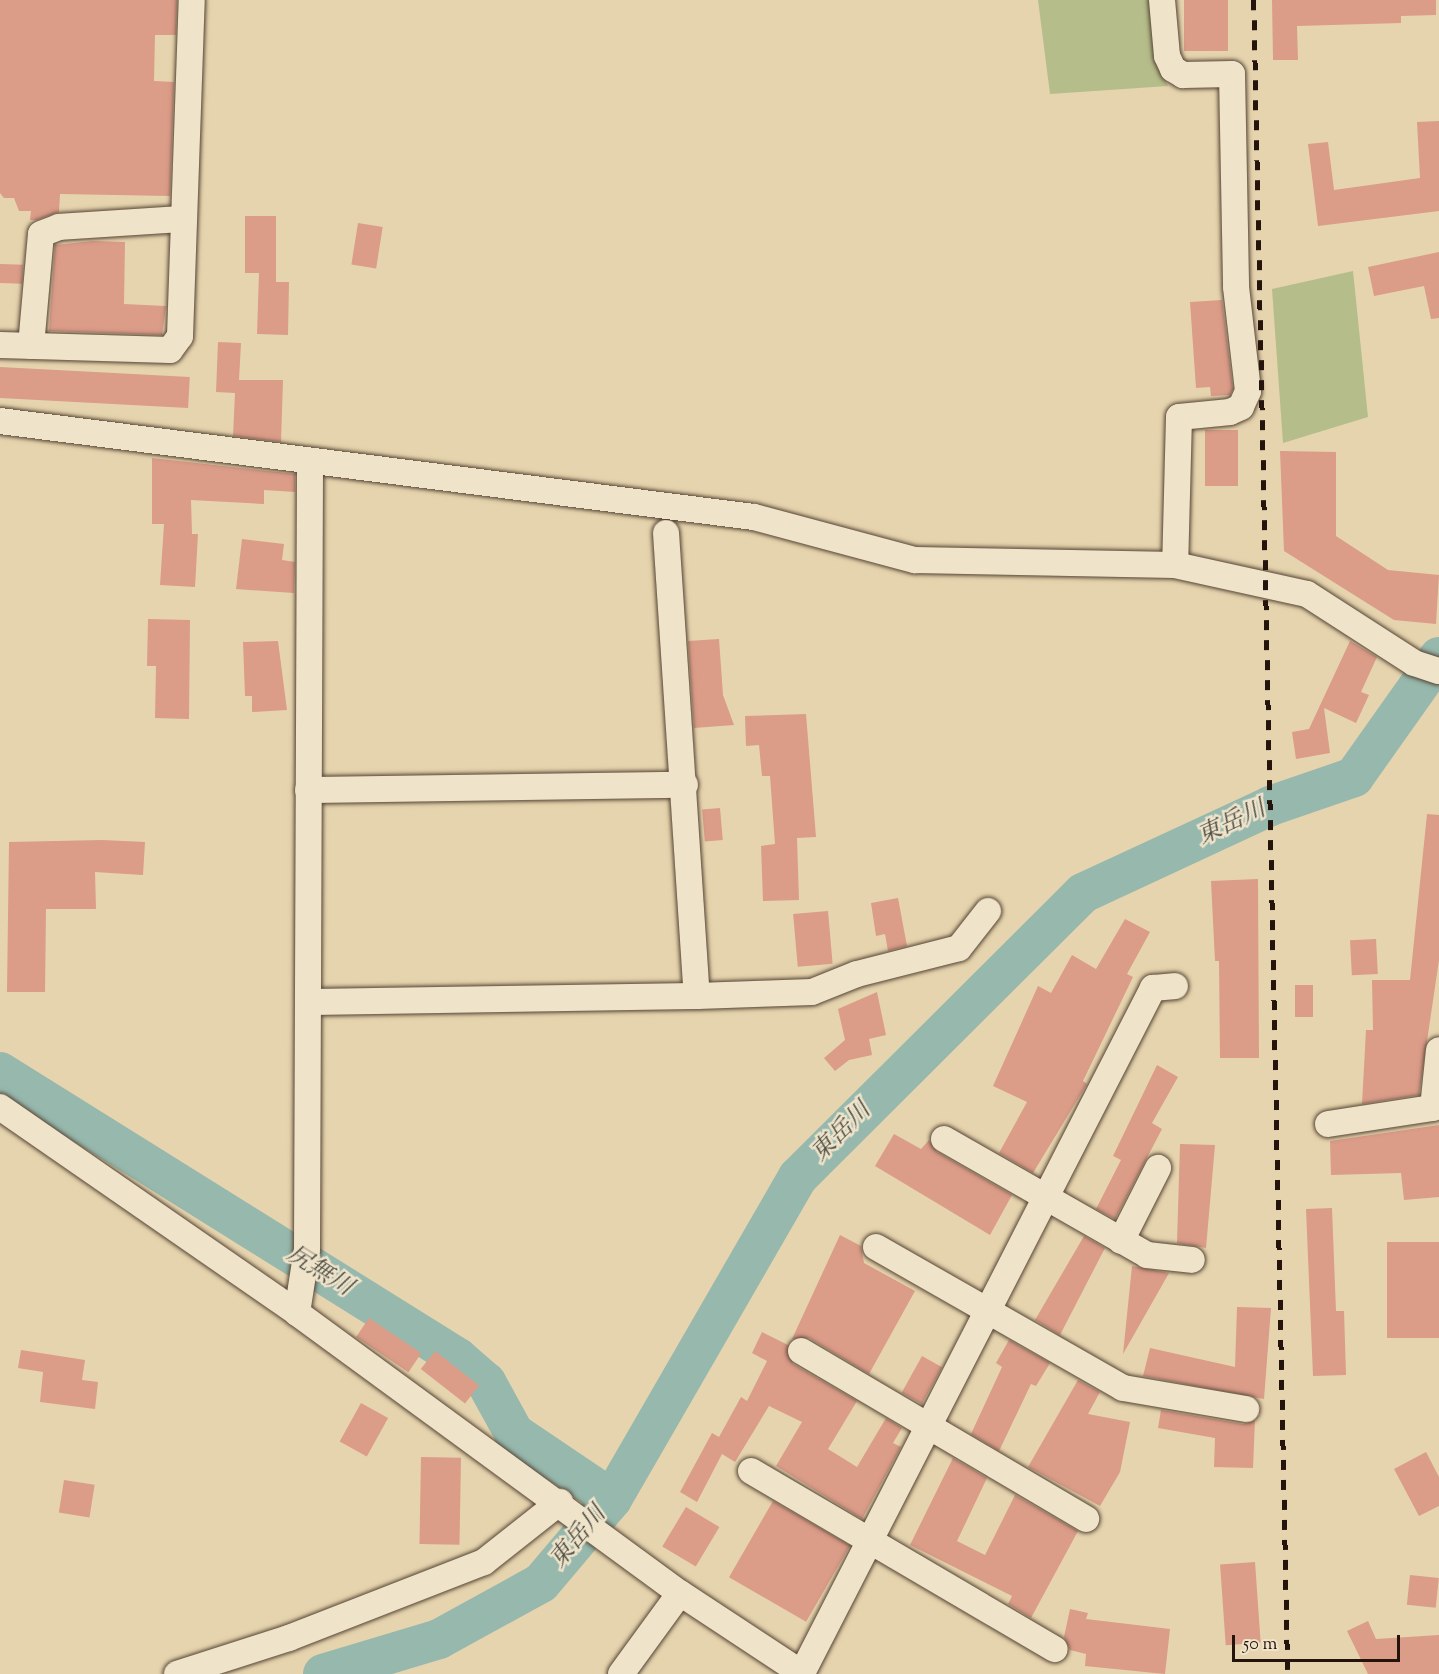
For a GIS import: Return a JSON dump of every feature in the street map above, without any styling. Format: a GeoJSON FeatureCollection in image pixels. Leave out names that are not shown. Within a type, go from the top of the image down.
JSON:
{"type":"FeatureCollection","features":[{"type":"Feature","properties":{"kind":"street"},"geometry":{"type":"LineString","coordinates":[[0,345],[170,350],[180,336],[192,0]]}},
{"type":"Feature","properties":{"kind":"street"},"geometry":{"type":"LineString","coordinates":[[1162,0],[1167,56],[1173,69],[1183,75],[1232,74],[1236,287],[1248,391],[1241,407],[1230,412],[1179,417],[1175,565]]}},
{"type":"Feature","properties":{"kind":"street"},"geometry":{"type":"LineString","coordinates":[[31,346],[41,234],[59,227],[184,219]]}},
{"type":"Feature","properties":{"kind":"street"},"geometry":{"type":"LineString","coordinates":[[0,421],[754,517],[915,560],[1175,565],[1307,594],[1414,663],[1439,671]]}},
{"type":"Feature","properties":{"kind":"street"},"geometry":{"type":"LineString","coordinates":[[297,1313],[306,1280],[307,1250],[310,461]]}},
{"type":"Feature","properties":{"kind":"street"},"geometry":{"type":"LineString","coordinates":[[666,533],[685,785],[697,996]]}},
{"type":"Feature","properties":{"kind":"street"},"geometry":{"type":"LineString","coordinates":[[308,790],[685,785]]}},
{"type":"Feature","properties":{"kind":"street"},"geometry":{"type":"LineString","coordinates":[[309,1002],[812,992],[857,974],[959,948],[988,911]]}},
{"type":"Feature","properties":{"kind":"street"},"geometry":{"type":"LineString","coordinates":[[0,1107],[297,1313],[565,1506],[680,1593],[802,1674],[1153,988],[1175,986]]}},
{"type":"Feature","properties":{"kind":"street"},"geometry":{"type":"LineString","coordinates":[[1328,1124],[1433,1108],[1439,1050]]}},
{"type":"Feature","properties":{"kind":"street"},"geometry":{"type":"LineString","coordinates":[[944,1139],[1147,1255],[1192,1260]]}},
{"type":"Feature","properties":{"kind":"street"},"geometry":{"type":"LineString","coordinates":[[1121,1240],[1158,1168]]}},
{"type":"Feature","properties":{"kind":"street"},"geometry":{"type":"LineString","coordinates":[[876,1247],[986,1313],[1123,1388],[1246,1409]]}},
{"type":"Feature","properties":{"kind":"street"},"geometry":{"type":"LineString","coordinates":[[801,1351],[927,1428],[1086,1519]]}},
{"type":"Feature","properties":{"kind":"street"},"geometry":{"type":"LineString","coordinates":[[751,1470],[869,1542],[1055,1649]]}},
{"type":"Feature","properties":{"kind":"street"},"geometry":{"type":"LineString","coordinates":[[177,1674],[290,1638],[484,1562],[565,1506]]}},
{"type":"Feature","properties":{"kind":"street"},"geometry":{"type":"LineString","coordinates":[[621,1674],[680,1593]]}},
{"type":"Feature","properties":{"kind":"green space"},"geometry":{"type":"Polygon","coordinates":[[[1038,0],[1152,0],[1158,67],[1168,86],[1050,94],[1038,0]]]}},
{"type":"Feature","properties":{"kind":"green space"},"geometry":{"type":"Polygon","coordinates":[[[1353,271],[1368,417],[1283,443],[1272,289],[1353,271]]]}},
{"type":"Feature","properties":{"kind":"building"},"geometry":{"type":"Polygon","coordinates":[[[0,0],[177,0],[176,35],[155,35],[154,81],[174,82],[170,196],[60,194],[59,212],[36,220],[30,220],[31,211],[19,211],[14,198],[4,198],[0,193],[0,0]]]}},
{"type":"Feature","properties":{"kind":"building"},"geometry":{"type":"Polygon","coordinates":[[[1184,0],[1228,0],[1228,51],[1184,51],[1184,0]]]}},
{"type":"Feature","properties":{"kind":"building"},"geometry":{"type":"Polygon","coordinates":[[[1272,0],[1436,0],[1436,15],[1401,16],[1401,23],[1297,26],[1298,60],[1273,60],[1272,0]]]}},
{"type":"Feature","properties":{"kind":"building"},"geometry":{"type":"Polygon","coordinates":[[[1439,121],[1439,211],[1318,226],[1308,144],[1328,142],[1334,190],[1420,178],[1417,122],[1439,121]]]}},
{"type":"Feature","properties":{"kind":"building"},"geometry":{"type":"Polygon","coordinates":[[[245,216],[276,216],[276,282],[289,282],[288,335],[257,334],[259,273],[245,273],[245,216]]]}},
{"type":"Feature","properties":{"kind":"building"},"geometry":{"type":"Polygon","coordinates":[[[358,223],[383,227],[376,268],[351,264],[358,223]]]}},
{"type":"Feature","properties":{"kind":"building"},"geometry":{"type":"Polygon","coordinates":[[[93,241],[125,242],[124,304],[166,306],[162,335],[49,331],[55,245],[93,241]]]}},
{"type":"Feature","properties":{"kind":"building"},"geometry":{"type":"Polygon","coordinates":[[[1439,252],[1439,318],[1431,319],[1424,286],[1374,296],[1368,267],[1439,252]]]}},
{"type":"Feature","properties":{"kind":"building"},"geometry":{"type":"Polygon","coordinates":[[[0,264],[23,265],[22,284],[0,283],[0,264]]]}},
{"type":"Feature","properties":{"kind":"building"},"geometry":{"type":"Polygon","coordinates":[[[1222,300],[1233,389],[1230,395],[1211,396],[1210,387],[1196,388],[1190,302],[1222,300]]]}},
{"type":"Feature","properties":{"kind":"building"},"geometry":{"type":"Polygon","coordinates":[[[218,342],[241,343],[239,380],[283,380],[281,442],[233,436],[235,393],[216,392],[218,342]]]}},
{"type":"Feature","properties":{"kind":"building"},"geometry":{"type":"Polygon","coordinates":[[[0,367],[190,377],[188,408],[0,398],[0,367]]]}},
{"type":"Feature","properties":{"kind":"building"},"geometry":{"type":"Polygon","coordinates":[[[1205,430],[1238,430],[1238,486],[1205,486],[1205,430]]]}},
{"type":"Feature","properties":{"kind":"building"},"geometry":{"type":"Polygon","coordinates":[[[1280,451],[1336,452],[1336,536],[1388,570],[1439,575],[1436,624],[1394,620],[1284,551],[1280,451]]]}},
{"type":"Feature","properties":{"kind":"building"},"geometry":{"type":"Polygon","coordinates":[[[152,458],[295,474],[295,492],[264,490],[264,504],[191,500],[192,534],[198,534],[195,587],[160,585],[164,524],[152,524],[152,458]]]}},
{"type":"Feature","properties":{"kind":"building"},"geometry":{"type":"Polygon","coordinates":[[[242,539],[284,544],[282,560],[295,562],[294,593],[236,589],[242,539]]]}},
{"type":"Feature","properties":{"kind":"building"},"geometry":{"type":"Polygon","coordinates":[[[148,619],[190,620],[189,719],[155,718],[156,666],[147,666],[148,619]]]}},
{"type":"Feature","properties":{"kind":"building"},"geometry":{"type":"Polygon","coordinates":[[[719,639],[723,695],[734,725],[694,728],[688,641],[719,639]]]}},
{"type":"Feature","properties":{"kind":"building"},"geometry":{"type":"Polygon","coordinates":[[[278,641],[287,710],[252,712],[252,696],[245,696],[243,642],[278,641]]]}},
{"type":"Feature","properties":{"kind":"building"},"geometry":{"type":"Polygon","coordinates":[[[1350,641],[1377,657],[1361,692],[1369,695],[1356,723],[1324,708],[1330,753],[1296,759],[1292,732],[1309,729],[1350,641]]]}},
{"type":"Feature","properties":{"kind":"building"},"geometry":{"type":"Polygon","coordinates":[[[806,714],[816,837],[797,838],[799,900],[763,901],[761,846],[775,844],[770,776],[762,776],[759,745],[746,746],[745,716],[806,714]]]}},
{"type":"Feature","properties":{"kind":"building"},"geometry":{"type":"Polygon","coordinates":[[[720,808],[723,840],[705,841],[702,810],[720,808]]]}},
{"type":"Feature","properties":{"kind":"building"},"geometry":{"type":"Polygon","coordinates":[[[1427,814],[1439,815],[1439,960],[1419,1095],[1362,1104],[1366,1030],[1373,1030],[1372,980],[1410,980],[1427,814]]]}},
{"type":"Feature","properties":{"kind":"building"},"geometry":{"type":"Polygon","coordinates":[[[102,840],[145,842],[143,875],[95,872],[96,909],[46,909],[45,992],[7,992],[9,842],[102,840]]]}},
{"type":"Feature","properties":{"kind":"building"},"geometry":{"type":"Polygon","coordinates":[[[1258,879],[1259,1058],[1220,1058],[1219,961],[1215,961],[1211,881],[1258,879]]]}},
{"type":"Feature","properties":{"kind":"building"},"geometry":{"type":"Polygon","coordinates":[[[898,898],[907,946],[888,951],[885,934],[876,936],[871,903],[898,898]]]}},
{"type":"Feature","properties":{"kind":"building"},"geometry":{"type":"Polygon","coordinates":[[[828,911],[833,964],[798,967],[793,914],[828,911]]]}},
{"type":"Feature","properties":{"kind":"building"},"geometry":{"type":"Polygon","coordinates":[[[1125,919],[1150,932],[1127,974],[1133,977],[1083,1081],[1087,1084],[1033,1173],[999,1153],[1027,1102],[993,1086],[1038,986],[1051,993],[1072,955],[1096,969],[1125,919]]]}},
{"type":"Feature","properties":{"kind":"building"},"geometry":{"type":"Polygon","coordinates":[[[1376,939],[1378,974],[1352,975],[1350,940],[1376,939]]]}},
{"type":"Feature","properties":{"kind":"building"},"geometry":{"type":"Polygon","coordinates":[[[1295,985],[1313,985],[1313,1017],[1295,1017],[1295,985]]]}},
{"type":"Feature","properties":{"kind":"building"},"geometry":{"type":"Polygon","coordinates":[[[877,992],[886,1035],[869,1039],[872,1055],[849,1060],[835,1071],[824,1058],[845,1040],[838,1009],[877,992]]]}},
{"type":"Feature","properties":{"kind":"building"},"geometry":{"type":"Polygon","coordinates":[[[1157,1065],[1178,1077],[1152,1123],[1162,1129],[1115,1219],[1096,1209],[1121,1160],[1113,1156],[1157,1065]]]}},
{"type":"Feature","properties":{"kind":"building"},"geometry":{"type":"Polygon","coordinates":[[[1439,1125],[1439,1197],[1404,1200],[1401,1173],[1331,1175],[1330,1141],[1439,1125]]]}},
{"type":"Feature","properties":{"kind":"building"},"geometry":{"type":"Polygon","coordinates":[[[894,1134],[921,1149],[929,1140],[937,1152],[1012,1195],[990,1235],[875,1166],[894,1134]]]}},
{"type":"Feature","properties":{"kind":"building"},"geometry":{"type":"Polygon","coordinates":[[[1180,1144],[1215,1145],[1206,1248],[1177,1243],[1180,1144]]]}},
{"type":"Feature","properties":{"kind":"building"},"geometry":{"type":"Polygon","coordinates":[[[1332,1208],[1336,1311],[1344,1311],[1346,1375],[1313,1376],[1306,1209],[1332,1208]]]}},
{"type":"Feature","properties":{"kind":"building"},"geometry":{"type":"Polygon","coordinates":[[[840,1235],[861,1246],[864,1263],[915,1291],[869,1374],[809,1338],[792,1339],[840,1235]]]}},
{"type":"Feature","properties":{"kind":"building"},"geometry":{"type":"Polygon","coordinates":[[[1084,1236],[1105,1248],[1060,1335],[1035,1320],[1084,1236]]]}},
{"type":"Feature","properties":{"kind":"building"},"geometry":{"type":"Polygon","coordinates":[[[1387,1242],[1439,1242],[1439,1338],[1387,1338],[1387,1242]]]}},
{"type":"Feature","properties":{"kind":"building"},"geometry":{"type":"Polygon","coordinates":[[[1132,1266],[1169,1273],[1123,1354],[1132,1266]]]}},
{"type":"Feature","properties":{"kind":"building"},"geometry":{"type":"Polygon","coordinates":[[[1237,1307],[1271,1308],[1264,1399],[1143,1376],[1150,1348],[1235,1367],[1237,1307]]]}},
{"type":"Feature","properties":{"kind":"building"},"geometry":{"type":"Polygon","coordinates":[[[369,1318],[421,1353],[408,1372],[356,1337],[369,1318]]]}},
{"type":"Feature","properties":{"kind":"building"},"geometry":{"type":"Polygon","coordinates":[[[762,1332],[788,1345],[793,1364],[857,1401],[828,1449],[857,1467],[886,1418],[902,1428],[893,1443],[901,1447],[862,1519],[776,1466],[802,1422],[769,1406],[735,1462],[722,1454],[697,1502],[680,1492],[712,1433],[719,1437],[741,1397],[747,1401],[767,1361],[752,1353],[762,1332]]]}},
{"type":"Feature","properties":{"kind":"building"},"geometry":{"type":"Polygon","coordinates":[[[1009,1340],[1050,1363],[1036,1386],[1031,1384],[999,1451],[971,1434],[1002,1367],[996,1363],[1009,1340]]]}},
{"type":"Feature","properties":{"kind":"building"},"geometry":{"type":"Polygon","coordinates":[[[21,1350],[85,1360],[82,1380],[98,1382],[95,1409],[40,1402],[43,1372],[18,1368],[21,1350]]]}},
{"type":"Feature","properties":{"kind":"building"},"geometry":{"type":"Polygon","coordinates":[[[435,1351],[479,1385],[465,1404],[421,1369],[435,1351]]]}},
{"type":"Feature","properties":{"kind":"building"},"geometry":{"type":"Polygon","coordinates":[[[922,1356],[942,1367],[922,1404],[902,1393],[922,1356]]]}},
{"type":"Feature","properties":{"kind":"building"},"geometry":{"type":"Polygon","coordinates":[[[1078,1380],[1100,1392],[1088,1414],[1130,1422],[1120,1472],[1100,1506],[1028,1467],[1078,1380]]]}},
{"type":"Feature","properties":{"kind":"building"},"geometry":{"type":"Polygon","coordinates":[[[361,1403],[388,1418],[367,1457],[340,1441],[361,1403]]]}},
{"type":"Feature","properties":{"kind":"building"},"geometry":{"type":"Polygon","coordinates":[[[1161,1410],[1243,1424],[1255,1420],[1253,1468],[1214,1467],[1215,1438],[1158,1428],[1161,1410]]]}},
{"type":"Feature","properties":{"kind":"building"},"geometry":{"type":"Polygon","coordinates":[[[1426,1452],[1439,1477],[1439,1506],[1419,1516],[1394,1469],[1426,1452]]]}},
{"type":"Feature","properties":{"kind":"building"},"geometry":{"type":"Polygon","coordinates":[[[421,1457],[461,1458],[459,1545],[419,1544],[421,1457]]]}},
{"type":"Feature","properties":{"kind":"building"},"geometry":{"type":"Polygon","coordinates":[[[953,1458],[987,1478],[957,1541],[985,1555],[1015,1495],[1078,1531],[1031,1618],[1008,1604],[1012,1596],[910,1545],[953,1458]]]}},
{"type":"Feature","properties":{"kind":"building"},"geometry":{"type":"Polygon","coordinates":[[[64,1480],[95,1485],[89,1517],[59,1513],[64,1480]]]}},
{"type":"Feature","properties":{"kind":"building"},"geometry":{"type":"Polygon","coordinates":[[[773,1501],[850,1546],[806,1622],[729,1577],[773,1501]]]}},
{"type":"Feature","properties":{"kind":"building"},"geometry":{"type":"Polygon","coordinates":[[[686,1507],[719,1527],[696,1567],[662,1546],[686,1507]]]}},
{"type":"Feature","properties":{"kind":"building"},"geometry":{"type":"Polygon","coordinates":[[[1255,1562],[1261,1643],[1226,1645],[1220,1564],[1255,1562]]]}},
{"type":"Feature","properties":{"kind":"building"},"geometry":{"type":"Polygon","coordinates":[[[1410,1575],[1439,1578],[1436,1608],[1407,1605],[1410,1575]]]}},
{"type":"Feature","properties":{"kind":"building"},"geometry":{"type":"Polygon","coordinates":[[[1070,1609],[1088,1613],[1086,1619],[1170,1629],[1165,1674],[1085,1666],[1086,1654],[1070,1650],[1064,1637],[1070,1609]]]}},
{"type":"Feature","properties":{"kind":"building"},"geometry":{"type":"Polygon","coordinates":[[[1368,1621],[1376,1639],[1439,1635],[1439,1674],[1368,1674],[1347,1631],[1368,1621]]]}},
{"type":"Feature","properties":{"kind":"waterway","name":"東岳川"},"geometry":{"type":"LineString","coordinates":[[323,1674],[439,1639],[541,1583],[612,1499],[798,1177],[1083,893],[1270,806],[1354,777],[1439,657]]}},
{"type":"Feature","properties":{"kind":"waterway","name":"尻無川"},"geometry":{"type":"LineString","coordinates":[[0,1072],[458,1358],[486,1382],[514,1433],[612,1499]]}},
{"type":"Feature","properties":{"kind":"railway"},"geometry":{"type":"LineString","coordinates":[[1254,0],[1288,1674]]}}]}
